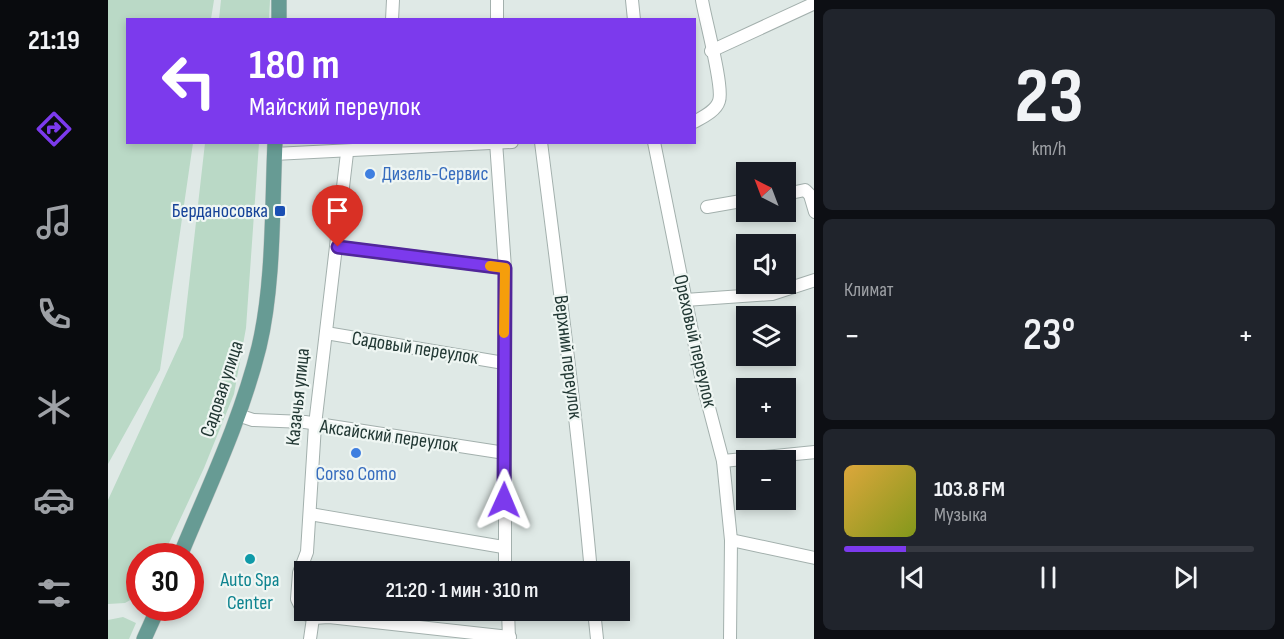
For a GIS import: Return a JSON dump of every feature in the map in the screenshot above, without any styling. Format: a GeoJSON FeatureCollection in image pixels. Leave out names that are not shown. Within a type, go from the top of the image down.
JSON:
{"type":"FeatureCollection","features":[{"type":"Feature","properties":{"kind":"main road"},"geometry":{"type":"LineString","coordinates":[[279,0],[279,18]]}},
{"type":"Feature","properties":{"kind":"main road","name":"Садовая улица"},"geometry":{"type":"LineString","coordinates":[[185,543],[238,415],[259,344],[270,248],[274,148]]}},
{"type":"Feature","properties":{"kind":"main road"},"geometry":{"type":"LineString","coordinates":[[144,639],[152,621]]}},
{"type":"Feature","properties":{"kind":"street"},"geometry":{"type":"LineString","coordinates":[[392,18],[393,0]]}},
{"type":"Feature","properties":{"kind":"street"},"geometry":{"type":"LineString","coordinates":[[497,0],[497,18]]}},
{"type":"Feature","properties":{"kind":"street"},"geometry":{"type":"LineString","coordinates":[[632,0],[634,18]]}},
{"type":"Feature","properties":{"kind":"street"},"geometry":{"type":"LineString","coordinates":[[696,121],[712,111],[719,101],[719,83],[702,0]]}},
{"type":"Feature","properties":{"kind":"street"},"geometry":{"type":"LineString","coordinates":[[711,51],[814,3]]}},
{"type":"Feature","properties":{"kind":"street"},"geometry":{"type":"LineString","coordinates":[[274,148],[347,153],[386,146],[459,144]]}},
{"type":"Feature","properties":{"kind":"street"},"geometry":{"type":"LineString","coordinates":[[496,144],[505,268],[504,561]]}},
{"type":"Feature","properties":{"kind":"street","name":"Верхний переулок"},"geometry":{"type":"LineString","coordinates":[[542,144],[569,377],[581,453],[590,561]]}},
{"type":"Feature","properties":{"kind":"street","name":"Ореховый переулок"},"geometry":{"type":"LineString","coordinates":[[654,144],[702,381],[723,461],[732,540],[730,639]]}},
{"type":"Feature","properties":{"kind":"street","name":"Казачья улица"},"geometry":{"type":"LineString","coordinates":[[304,561],[307,552],[315,425],[338,247],[347,153]]}},
{"type":"Feature","properties":{"kind":"street"},"geometry":{"type":"LineString","coordinates":[[796,192],[805,190],[810,195],[814,212]]}},
{"type":"Feature","properties":{"kind":"street"},"geometry":{"type":"LineString","coordinates":[[707,207],[736,202]]}},
{"type":"Feature","properties":{"kind":"street"},"geometry":{"type":"LineString","coordinates":[[338,247],[505,268]]}},
{"type":"Feature","properties":{"kind":"street"},"geometry":{"type":"LineString","coordinates":[[685,300],[772,294],[814,280]]}},
{"type":"Feature","properties":{"kind":"street","name":"Садовый переулок"},"geometry":{"type":"LineString","coordinates":[[326,333],[504,363]]}},
{"type":"Feature","properties":{"kind":"street","name":"Аксайский переулок"},"geometry":{"type":"LineString","coordinates":[[238,415],[253,420],[304,422],[505,453]]}},
{"type":"Feature","properties":{"kind":"street"},"geometry":{"type":"LineString","coordinates":[[723,461],[814,452]]}},
{"type":"Feature","properties":{"kind":"street"},"geometry":{"type":"LineString","coordinates":[[310,514],[503,547]]}},
{"type":"Feature","properties":{"kind":"street"},"geometry":{"type":"LineString","coordinates":[[732,540],[814,558]]}},
{"type":"Feature","properties":{"kind":"street"},"geometry":{"type":"LineString","coordinates":[[310,639],[313,621]]}},
{"type":"Feature","properties":{"kind":"street"},"geometry":{"type":"LineString","coordinates":[[370,621],[509,638],[508,621]]}},
{"type":"Feature","properties":{"kind":"street"},"geometry":{"type":"LineString","coordinates":[[595,621],[597,639]]}},
{"type":"Feature","properties":{"kind":"green space"},"geometry":{"type":"Polygon","coordinates":[[[108,0],[214,0],[211,18],[126,18],[126,144],[193,144],[160,370],[108,464],[108,0]]]}},
{"type":"Feature","properties":{"kind":"green space"},"geometry":{"type":"Polygon","coordinates":[[[221,0],[270,0],[269,18],[219,18],[221,0]]]}},
{"type":"Feature","properties":{"kind":"green space"},"geometry":{"type":"Polygon","coordinates":[[[205,144],[259,144],[246,328],[234,394],[204,468],[169,543],[126,543],[125,603],[108,604],[108,500],[183,337],[205,144]]]}},
{"type":"Feature","properties":{"kind":"green space"},"geometry":{"type":"Polygon","coordinates":[[[123,617],[126,621],[136,623],[129,639],[108,639],[108,620],[123,617]]]}},
{"type":"Feature","properties":{"kind":"slow traffic"},"geometry":{"type":"LineString","coordinates":[[490,266],[505,268],[504,333]]}},
{"type":"Feature","properties":{"kind":"place","name":"Дизель-Сервис"},"geometry":{"type":"Point","coordinates":[370,174]}},
{"type":"Feature","properties":{"kind":"place","name":"Берданосовка"},"geometry":{"type":"Point","coordinates":[280,211]}},
{"type":"Feature","properties":{"kind":"place","name":"Corso Como"},"geometry":{"type":"Point","coordinates":[356,453]}},
{"type":"Feature","properties":{"kind":"place","name":"Auto Spa Center"},"geometry":{"type":"Point","coordinates":[250,559]}},
{"type":"Feature","properties":{"kind":"route"},"geometry":{"type":"LineString","coordinates":[[338,247],[505,268],[504,500]]}}]}
